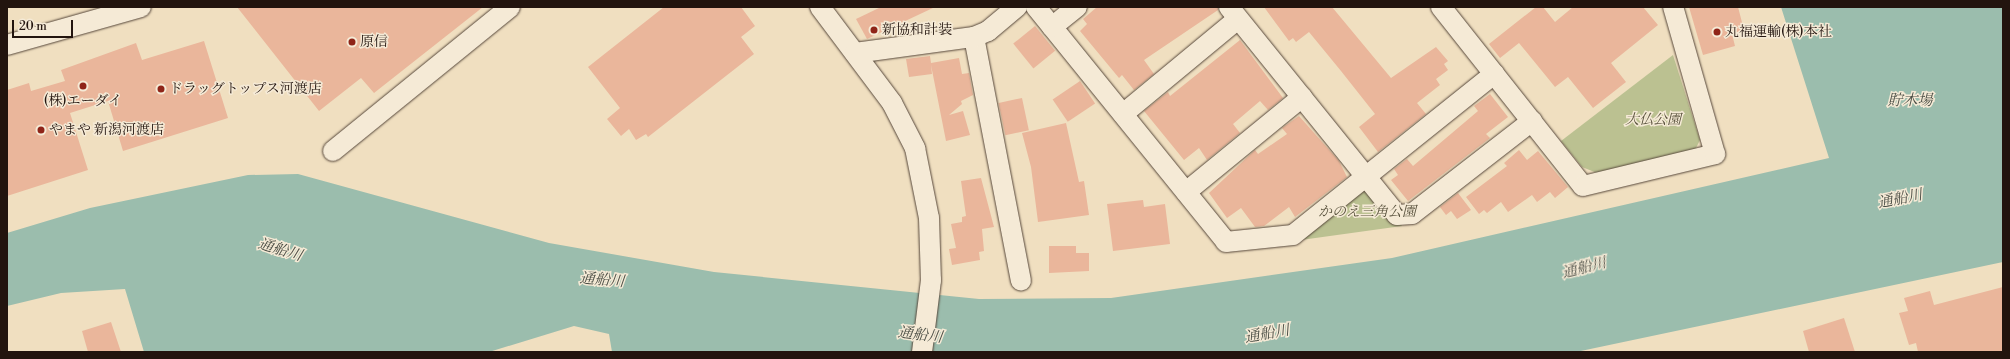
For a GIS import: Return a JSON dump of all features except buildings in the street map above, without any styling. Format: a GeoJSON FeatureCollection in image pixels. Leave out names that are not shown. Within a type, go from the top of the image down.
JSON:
{"type":"FeatureCollection","features":[{"type":"Feature","properties":{"kind":"street"},"geometry":{"type":"LineString","coordinates":[[7,45],[141,7]]}},
{"type":"Feature","properties":{"kind":"street"},"geometry":{"type":"LineString","coordinates":[[333,151],[510,7]]}},
{"type":"Feature","properties":{"kind":"street"},"geometry":{"type":"LineString","coordinates":[[820,7],[892,103],[915,148],[929,218],[931,280],[922,352]]}},
{"type":"Feature","properties":{"kind":"street"},"geometry":{"type":"LineString","coordinates":[[855,53],[974,36],[988,32],[1017,7]]}},
{"type":"Feature","properties":{"kind":"street"},"geometry":{"type":"LineString","coordinates":[[1036,7],[1226,242],[1293,235],[1494,74]]}},
{"type":"Feature","properties":{"kind":"street"},"geometry":{"type":"LineString","coordinates":[[1052,27],[1077,7]]}},
{"type":"Feature","properties":{"kind":"street"},"geometry":{"type":"LineString","coordinates":[[1441,7],[1583,186],[1716,154],[1673,7]]}},
{"type":"Feature","properties":{"kind":"street"},"geometry":{"type":"LineString","coordinates":[[1123,114],[1233,13],[1367,176],[1397,215],[1412,214],[1532,120]]}},
{"type":"Feature","properties":{"kind":"street"},"geometry":{"type":"LineString","coordinates":[[974,36],[1021,281]]}},
{"type":"Feature","properties":{"kind":"street"},"geometry":{"type":"LineString","coordinates":[[1186,192],[1302,97]]}},
{"type":"Feature","properties":{"kind":"green space","name":"大仏公園"},"geometry":{"type":"Polygon","coordinates":[[[1673,55],[1700,140],[1694,152],[1597,173],[1582,167],[1561,141],[1673,55]]]}},
{"type":"Feature","properties":{"kind":"green space","name":"かのえ三角公園"},"geometry":{"type":"Polygon","coordinates":[[[1365,189],[1374,190],[1402,226],[1301,240],[1365,189]]]}},
{"type":"Feature","properties":{"kind":"water"},"geometry":{"type":"Polygon","coordinates":[[[1781,7],[2003,7],[2003,262],[1576,352],[612,352],[609,334],[574,326],[489,352],[144,352],[125,289],[61,293],[7,306],[7,233],[90,208],[248,175],[298,174],[549,243],[714,272],[979,299],[1111,298],[1392,258],[1829,158],[1781,7]]]}},
{"type":"Feature","properties":{"kind":"place","name":"新協和計装"},"geometry":{"type":"Point","coordinates":[874,30]}},
{"type":"Feature","properties":{"kind":"place","name":"丸福運輸(株)本社"},"geometry":{"type":"Point","coordinates":[1717,32]}},
{"type":"Feature","properties":{"kind":"place","name":"原信"},"geometry":{"type":"Point","coordinates":[352,42]}},
{"type":"Feature","properties":{"kind":"place","name":"(株)エーダイ"},"geometry":{"type":"Point","coordinates":[83,86]}},
{"type":"Feature","properties":{"kind":"place","name":"ドラッグトップス河渡店"},"geometry":{"type":"Point","coordinates":[161,89]}},
{"type":"Feature","properties":{"kind":"place","name":"やまや 新潟河渡店"},"geometry":{"type":"Point","coordinates":[41,130]}},
{"type":"Feature","properties":{"kind":"water label","name":"貯木場"},"geometry":{"type":"Point","coordinates":[1910,101]}},
{"type":"Feature","properties":{"kind":"water label","name":"通船川"},"geometry":{"type":"Point","coordinates":[1900,199]}},
{"type":"Feature","properties":{"kind":"water label","name":"通船川"},"geometry":{"type":"Point","coordinates":[280,250]}},
{"type":"Feature","properties":{"kind":"water label","name":"通船川"},"geometry":{"type":"Point","coordinates":[1584,268]}},
{"type":"Feature","properties":{"kind":"water label","name":"通船川"},"geometry":{"type":"Point","coordinates":[602,280]}},
{"type":"Feature","properties":{"kind":"water label","name":"通船川"},"geometry":{"type":"Point","coordinates":[1267,334]}},
{"type":"Feature","properties":{"kind":"water label","name":"通船川"},"geometry":{"type":"Point","coordinates":[920,335]}}]}
